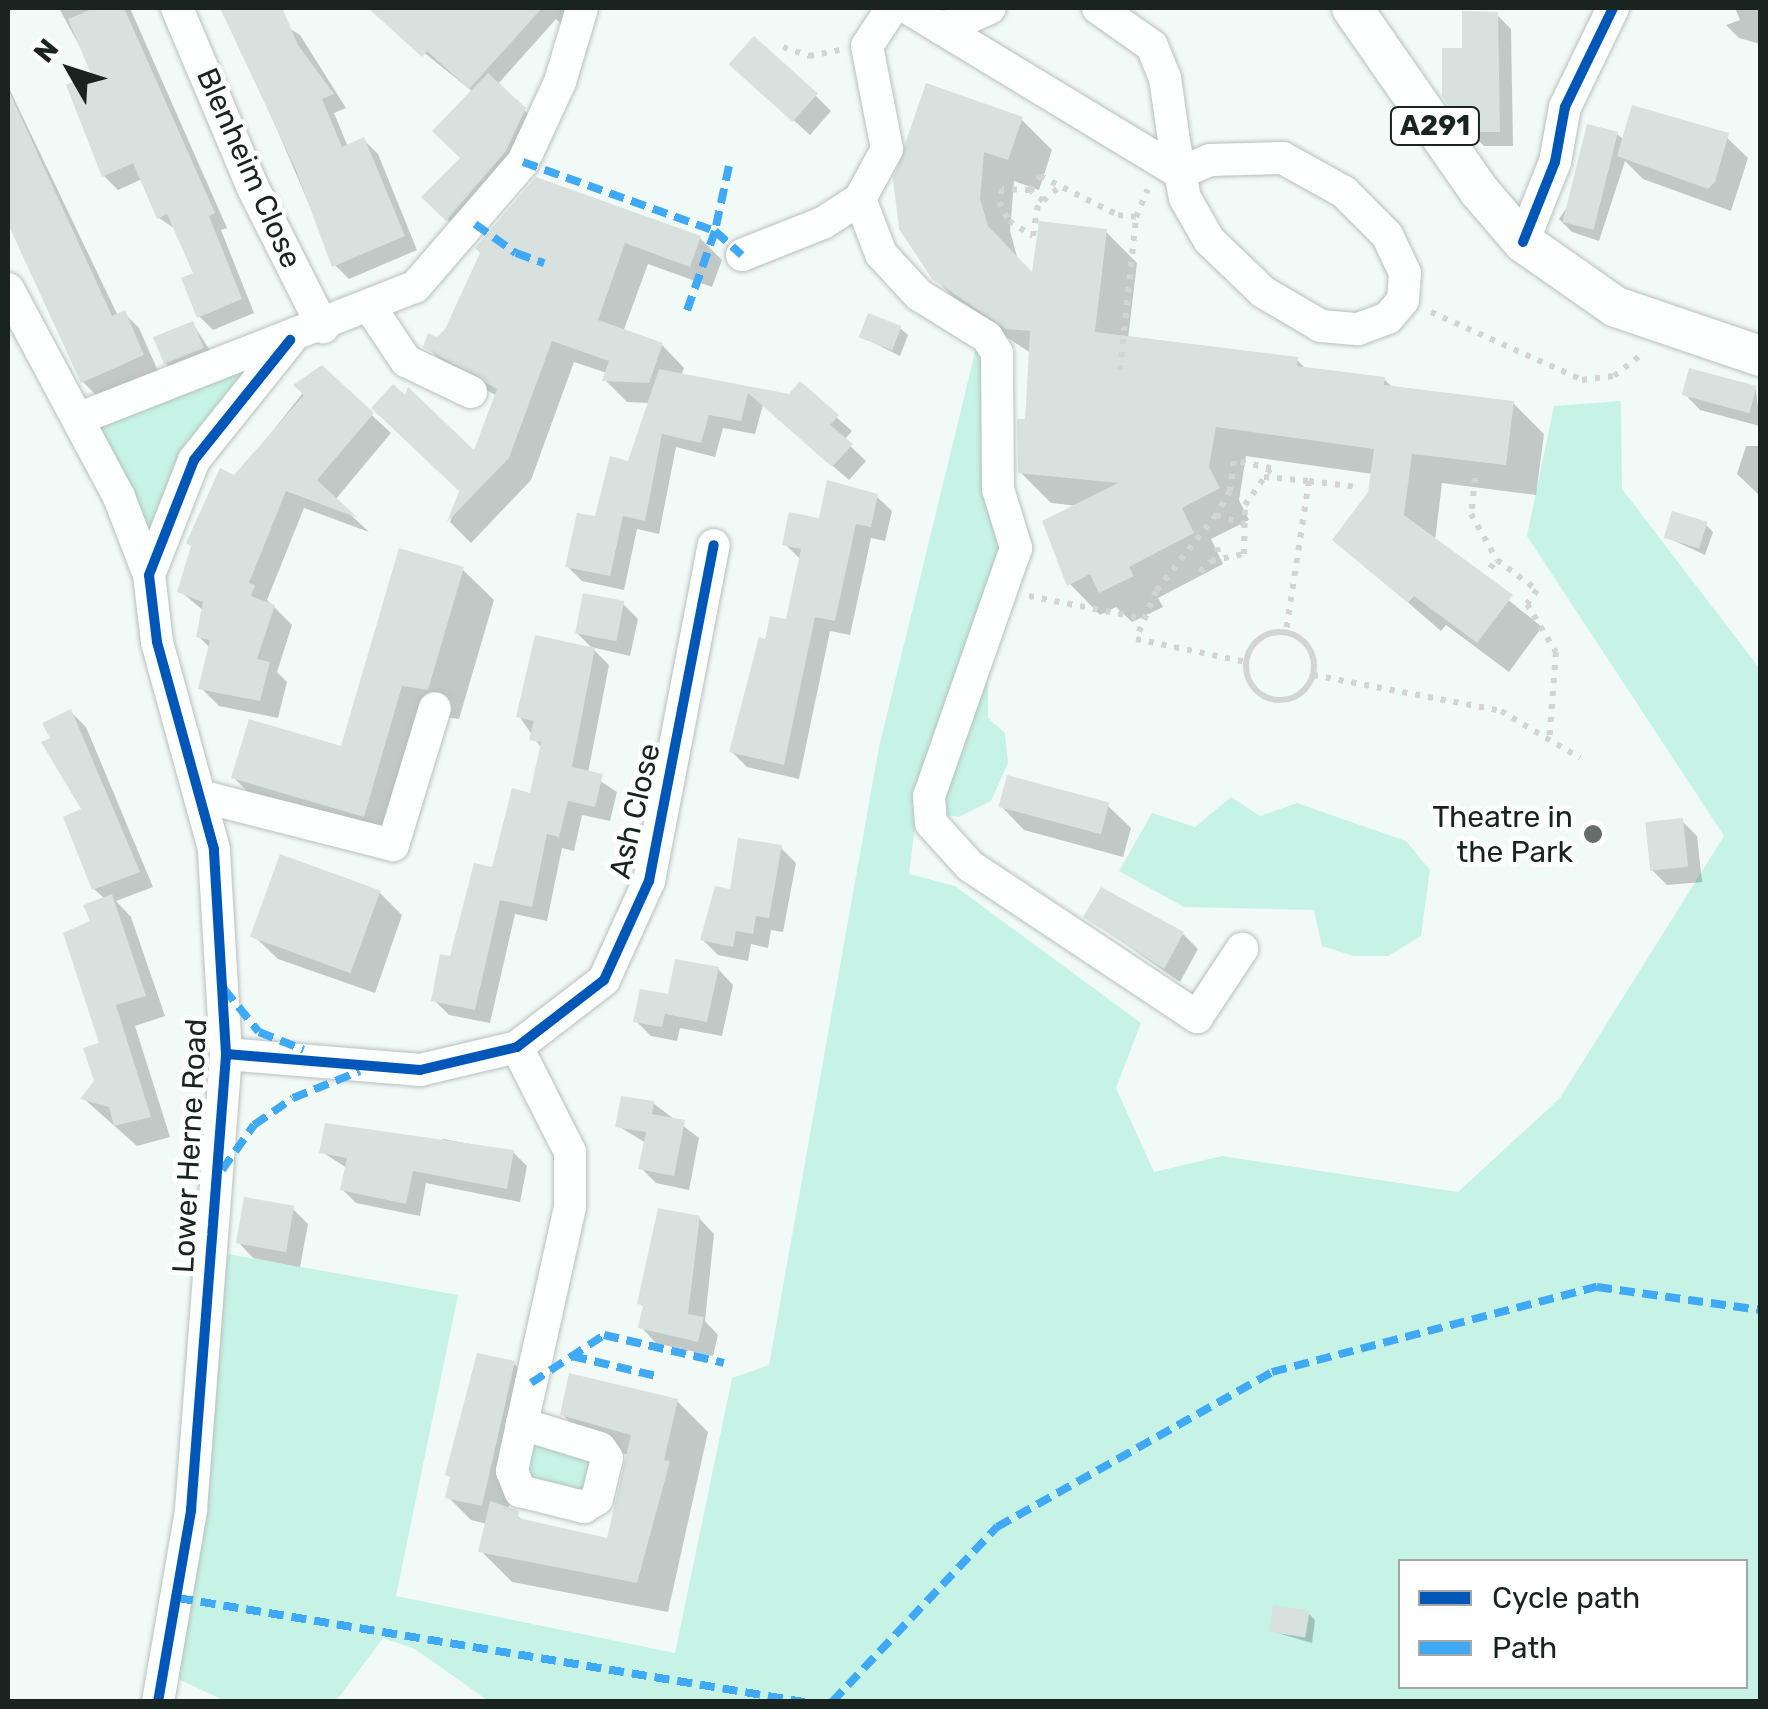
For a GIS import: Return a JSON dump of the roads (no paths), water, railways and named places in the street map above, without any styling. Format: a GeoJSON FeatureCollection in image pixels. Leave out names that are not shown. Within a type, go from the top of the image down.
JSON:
{"type":"FeatureCollection","features":[{"type":"Feature","properties":{"kind":"main road","name":"A291"},"geometry":{"type":"LineString","coordinates":[[1352,8],[1480,192],[1523,242],[1616,307],[1760,356]]}},
{"type":"Feature","properties":{"kind":"street","name":"Blenheim Close"},"geometry":{"type":"LineString","coordinates":[[177,8],[253,188],[323,326]]}},
{"type":"Feature","properties":{"kind":"street","name":"Lower Herne Road"},"geometry":{"type":"LineString","coordinates":[[80,418],[290,340],[415,287],[523,162],[560,82],[582,8]]}},
{"type":"Feature","properties":{"kind":"street"},"geometry":{"type":"LineString","coordinates":[[908,8],[1180,173]]}},
{"type":"Feature","properties":{"kind":"street"},"geometry":{"type":"LineString","coordinates":[[942,29],[990,8]]}},
{"type":"Feature","properties":{"kind":"street"},"geometry":{"type":"LineString","coordinates":[[1098,8],[1152,46],[1165,78],[1180,173],[1184,198],[1208,240],[1263,292],[1322,326],[1358,329],[1388,318],[1403,300],[1406,273],[1387,235],[1344,192],[1283,158],[1210,160],[1180,173]]}},
{"type":"Feature","properties":{"kind":"street"},"geometry":{"type":"LineString","coordinates":[[1523,242],[1554,162],[1565,107],[1598,26],[1613,8]]}},
{"type":"Feature","properties":{"kind":"street"},"geometry":{"type":"LineString","coordinates":[[742,255],[822,224],[860,199],[887,150],[868,72],[867,46],[884,19]]}},
{"type":"Feature","properties":{"kind":"street"},"geometry":{"type":"LineString","coordinates":[[860,199],[881,254],[919,296],[987,337],[997,353],[998,490],[1016,548],[1005,592],[929,796],[931,824],[970,866],[1197,1017],[1242,949]]}},
{"type":"Feature","properties":{"kind":"street","name":"Lower Herne Road"},"geometry":{"type":"LineString","coordinates":[[8,289],[80,418],[150,574],[157,642],[204,797],[214,850],[226,1054],[191,1510],[158,1702]]}},
{"type":"Feature","properties":{"kind":"street"},"geometry":{"type":"LineString","coordinates":[[370,308],[406,362],[470,392]]}},
{"type":"Feature","properties":{"kind":"street","name":"Lower Herne Road"},"geometry":{"type":"LineString","coordinates":[[150,574],[194,460],[290,340]]}},
{"type":"Feature","properties":{"kind":"street","name":"Ash Close"},"geometry":{"type":"LineString","coordinates":[[226,1054],[420,1070],[517,1047],[604,980],[650,881],[714,545]]}},
{"type":"Feature","properties":{"kind":"street"},"geometry":{"type":"LineString","coordinates":[[204,797],[393,846],[435,708]]}},
{"type":"Feature","properties":{"kind":"street"},"geometry":{"type":"LineString","coordinates":[[517,1047],[570,1152],[570,1207],[522,1424]]}},
{"type":"Feature","properties":{"kind":"place","name":"Theatre in the Park"},"geometry":{"type":"Point","coordinates":[1593,834]}}]}
